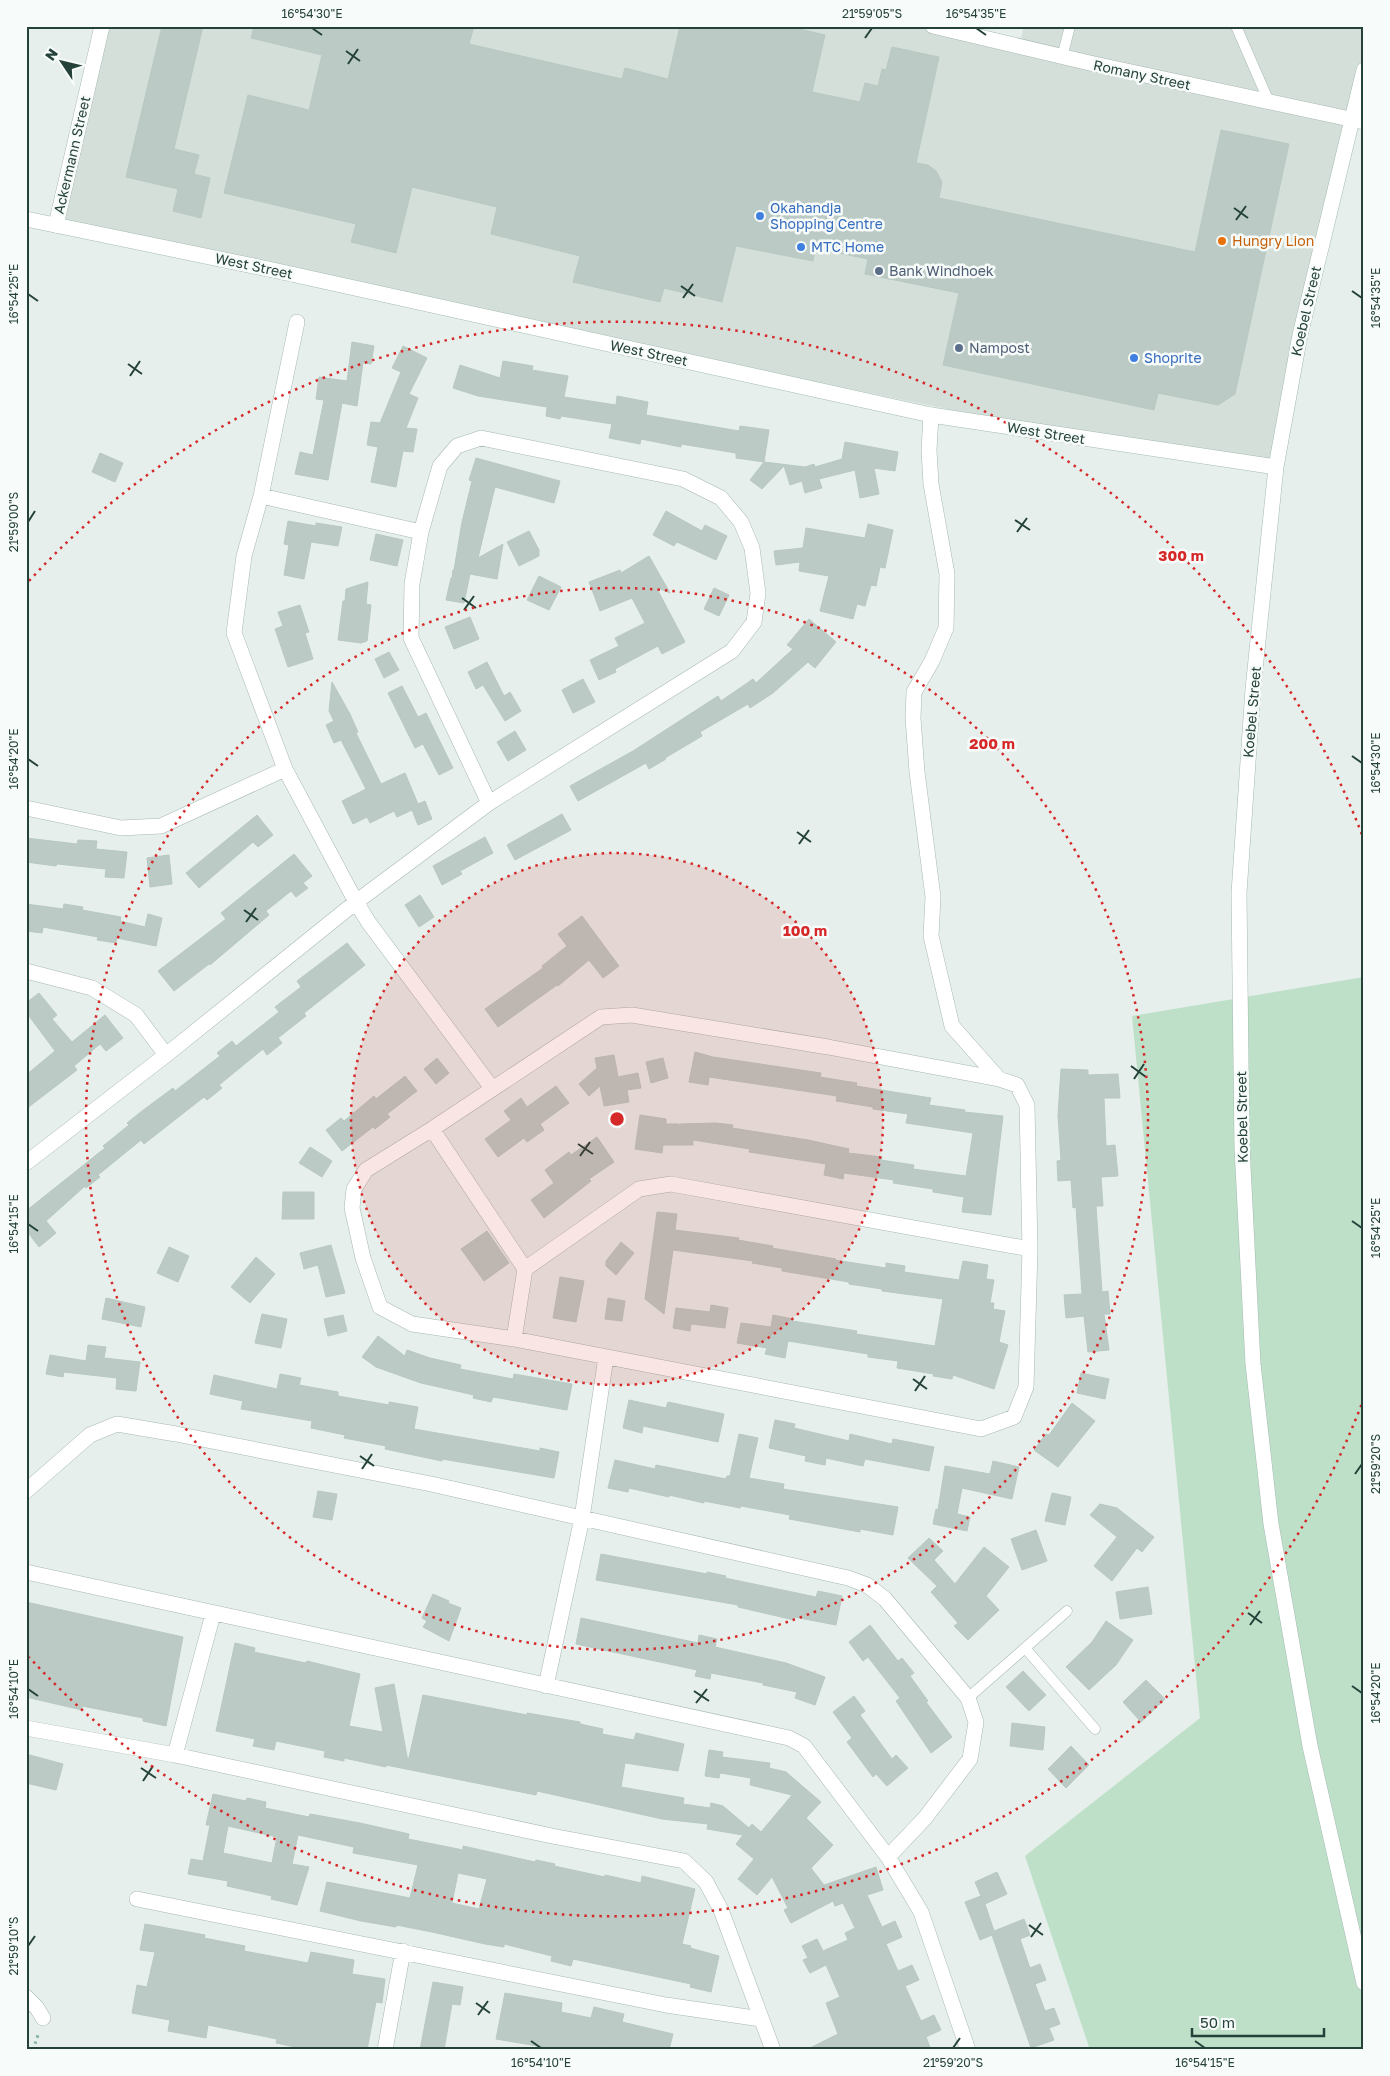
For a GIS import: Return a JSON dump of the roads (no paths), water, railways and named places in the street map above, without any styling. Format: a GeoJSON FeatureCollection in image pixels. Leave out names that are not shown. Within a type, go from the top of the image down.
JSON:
{"type":"FeatureCollection","features":[{"type":"Feature","properties":{"kind":"street","name":"Ackermann Street"},"geometry":{"type":"LineString","coordinates":[[56,225],[102,26]]}},
{"type":"Feature","properties":{"kind":"street","name":"Romany Street"},"geometry":{"type":"LineString","coordinates":[[933,26],[1062,57],[1358,121]]}},
{"type":"Feature","properties":{"kind":"street","name":"Koebel Street"},"geometry":{"type":"LineString","coordinates":[[1364,70],[1358,121],[1300,335],[1276,467],[1253,689],[1239,893],[1242,1147],[1253,1364],[1271,1524],[1310,1746],[1364,1983]]}},
{"type":"Feature","properties":{"kind":"street","name":"West Street"},"geometry":{"type":"LineString","coordinates":[[26,220],[272,270],[931,415],[1276,467]]}},
{"type":"Feature","properties":{"kind":"street"},"geometry":{"type":"LineString","coordinates":[[297,322],[261,496],[244,556],[234,632],[285,770],[356,902],[369,923],[492,1088]]}},
{"type":"Feature","properties":{"kind":"street"},"geometry":{"type":"LineString","coordinates":[[931,415],[929,450],[931,484],[947,574],[946,628],[932,661],[914,692],[917,772],[934,897],[930,936],[952,1026],[998,1079]]}},
{"type":"Feature","properties":{"kind":"street"},"geometry":{"type":"LineString","coordinates":[[26,1163],[166,1055],[356,902],[489,803],[732,651],[754,622],[758,593],[752,548],[741,522],[721,498],[682,479],[481,438],[457,446],[440,466],[421,532],[412,584],[411,638],[489,803]]}},
{"type":"Feature","properties":{"kind":"street"},"geometry":{"type":"LineString","coordinates":[[261,496],[421,532]]}},
{"type":"Feature","properties":{"kind":"street"},"geometry":{"type":"LineString","coordinates":[[26,808],[121,828],[161,826],[285,770]]}},
{"type":"Feature","properties":{"kind":"street"},"geometry":{"type":"LineString","coordinates":[[26,971],[92,988],[136,1015],[166,1055]]}},
{"type":"Feature","properties":{"kind":"street"},"geometry":{"type":"LineString","coordinates":[[632,1015],[828,1047],[998,1079],[1017,1086],[1027,1105],[1030,1249],[1026,1387],[1014,1417],[981,1430],[514,1339],[412,1324],[380,1307],[363,1258],[352,1208],[354,1189],[366,1170],[432,1129],[492,1088],[601,1017],[632,1015]]}},
{"type":"Feature","properties":{"kind":"street"},"geometry":{"type":"LineString","coordinates":[[432,1129],[525,1269],[514,1339]]}},
{"type":"Feature","properties":{"kind":"street"},"geometry":{"type":"LineString","coordinates":[[525,1269],[639,1189],[671,1184],[1030,1249]]}},
{"type":"Feature","properties":{"kind":"street"},"geometry":{"type":"LineString","coordinates":[[546,1686],[582,1518],[606,1357]]}},
{"type":"Feature","properties":{"kind":"street"},"geometry":{"type":"LineString","coordinates":[[26,1492],[90,1435],[117,1424],[430,1484],[848,1578],[867,1585],[885,1598],[968,1698],[976,1722],[970,1759],[926,1818],[888,1857]]}},
{"type":"Feature","properties":{"kind":"street"},"geometry":{"type":"LineString","coordinates":[[26,1572],[789,1738],[804,1746],[888,1857],[921,1912],[968,2050]]}},
{"type":"Feature","properties":{"kind":"street"},"geometry":{"type":"LineString","coordinates":[[175,1755],[213,1614]]}},
{"type":"Feature","properties":{"kind":"street"},"geometry":{"type":"LineString","coordinates":[[26,1728],[175,1755],[552,1836],[684,1861],[706,1882],[721,1910],[773,2050]]}},
{"type":"Feature","properties":{"kind":"street"},"geometry":{"type":"LineString","coordinates":[[137,1899],[666,2005],[761,2019]]}},
{"type":"Feature","properties":{"kind":"street"},"geometry":{"type":"LineString","coordinates":[[384,2050],[402,1951]]}},
{"type":"Feature","properties":{"kind":"street"},"geometry":{"type":"LineString","coordinates":[[26,1997],[37,2008],[43,2018]]}},
{"type":"Feature","properties":{"kind":"lane"},"geometry":{"type":"LineString","coordinates":[[1062,57],[1070,26]]}},
{"type":"Feature","properties":{"kind":"lane"},"geometry":{"type":"LineString","coordinates":[[1236,26],[1269,102]]}},
{"type":"Feature","properties":{"kind":"lane"},"geometry":{"type":"LineString","coordinates":[[968,1698],[1066,1611]]}},
{"type":"Feature","properties":{"kind":"lane"},"geometry":{"type":"LineString","coordinates":[[1025,1648],[1095,1729]]}},
{"type":"Feature","properties":{"kind":"place","name":"Okahandja Shopping Centre"},"geometry":{"type":"Point","coordinates":[760,216]}},
{"type":"Feature","properties":{"kind":"place","name":"Hungry Lion"},"geometry":{"type":"Point","coordinates":[1222,241]}},
{"type":"Feature","properties":{"kind":"place","name":"MTC Home"},"geometry":{"type":"Point","coordinates":[801,247]}},
{"type":"Feature","properties":{"kind":"place","name":"Bank Windhoek"},"geometry":{"type":"Point","coordinates":[879,271]}},
{"type":"Feature","properties":{"kind":"place","name":"Nampost"},"geometry":{"type":"Point","coordinates":[959,348]}},
{"type":"Feature","properties":{"kind":"place","name":"Shoprite"},"geometry":{"type":"Point","coordinates":[1134,358]}}]}
